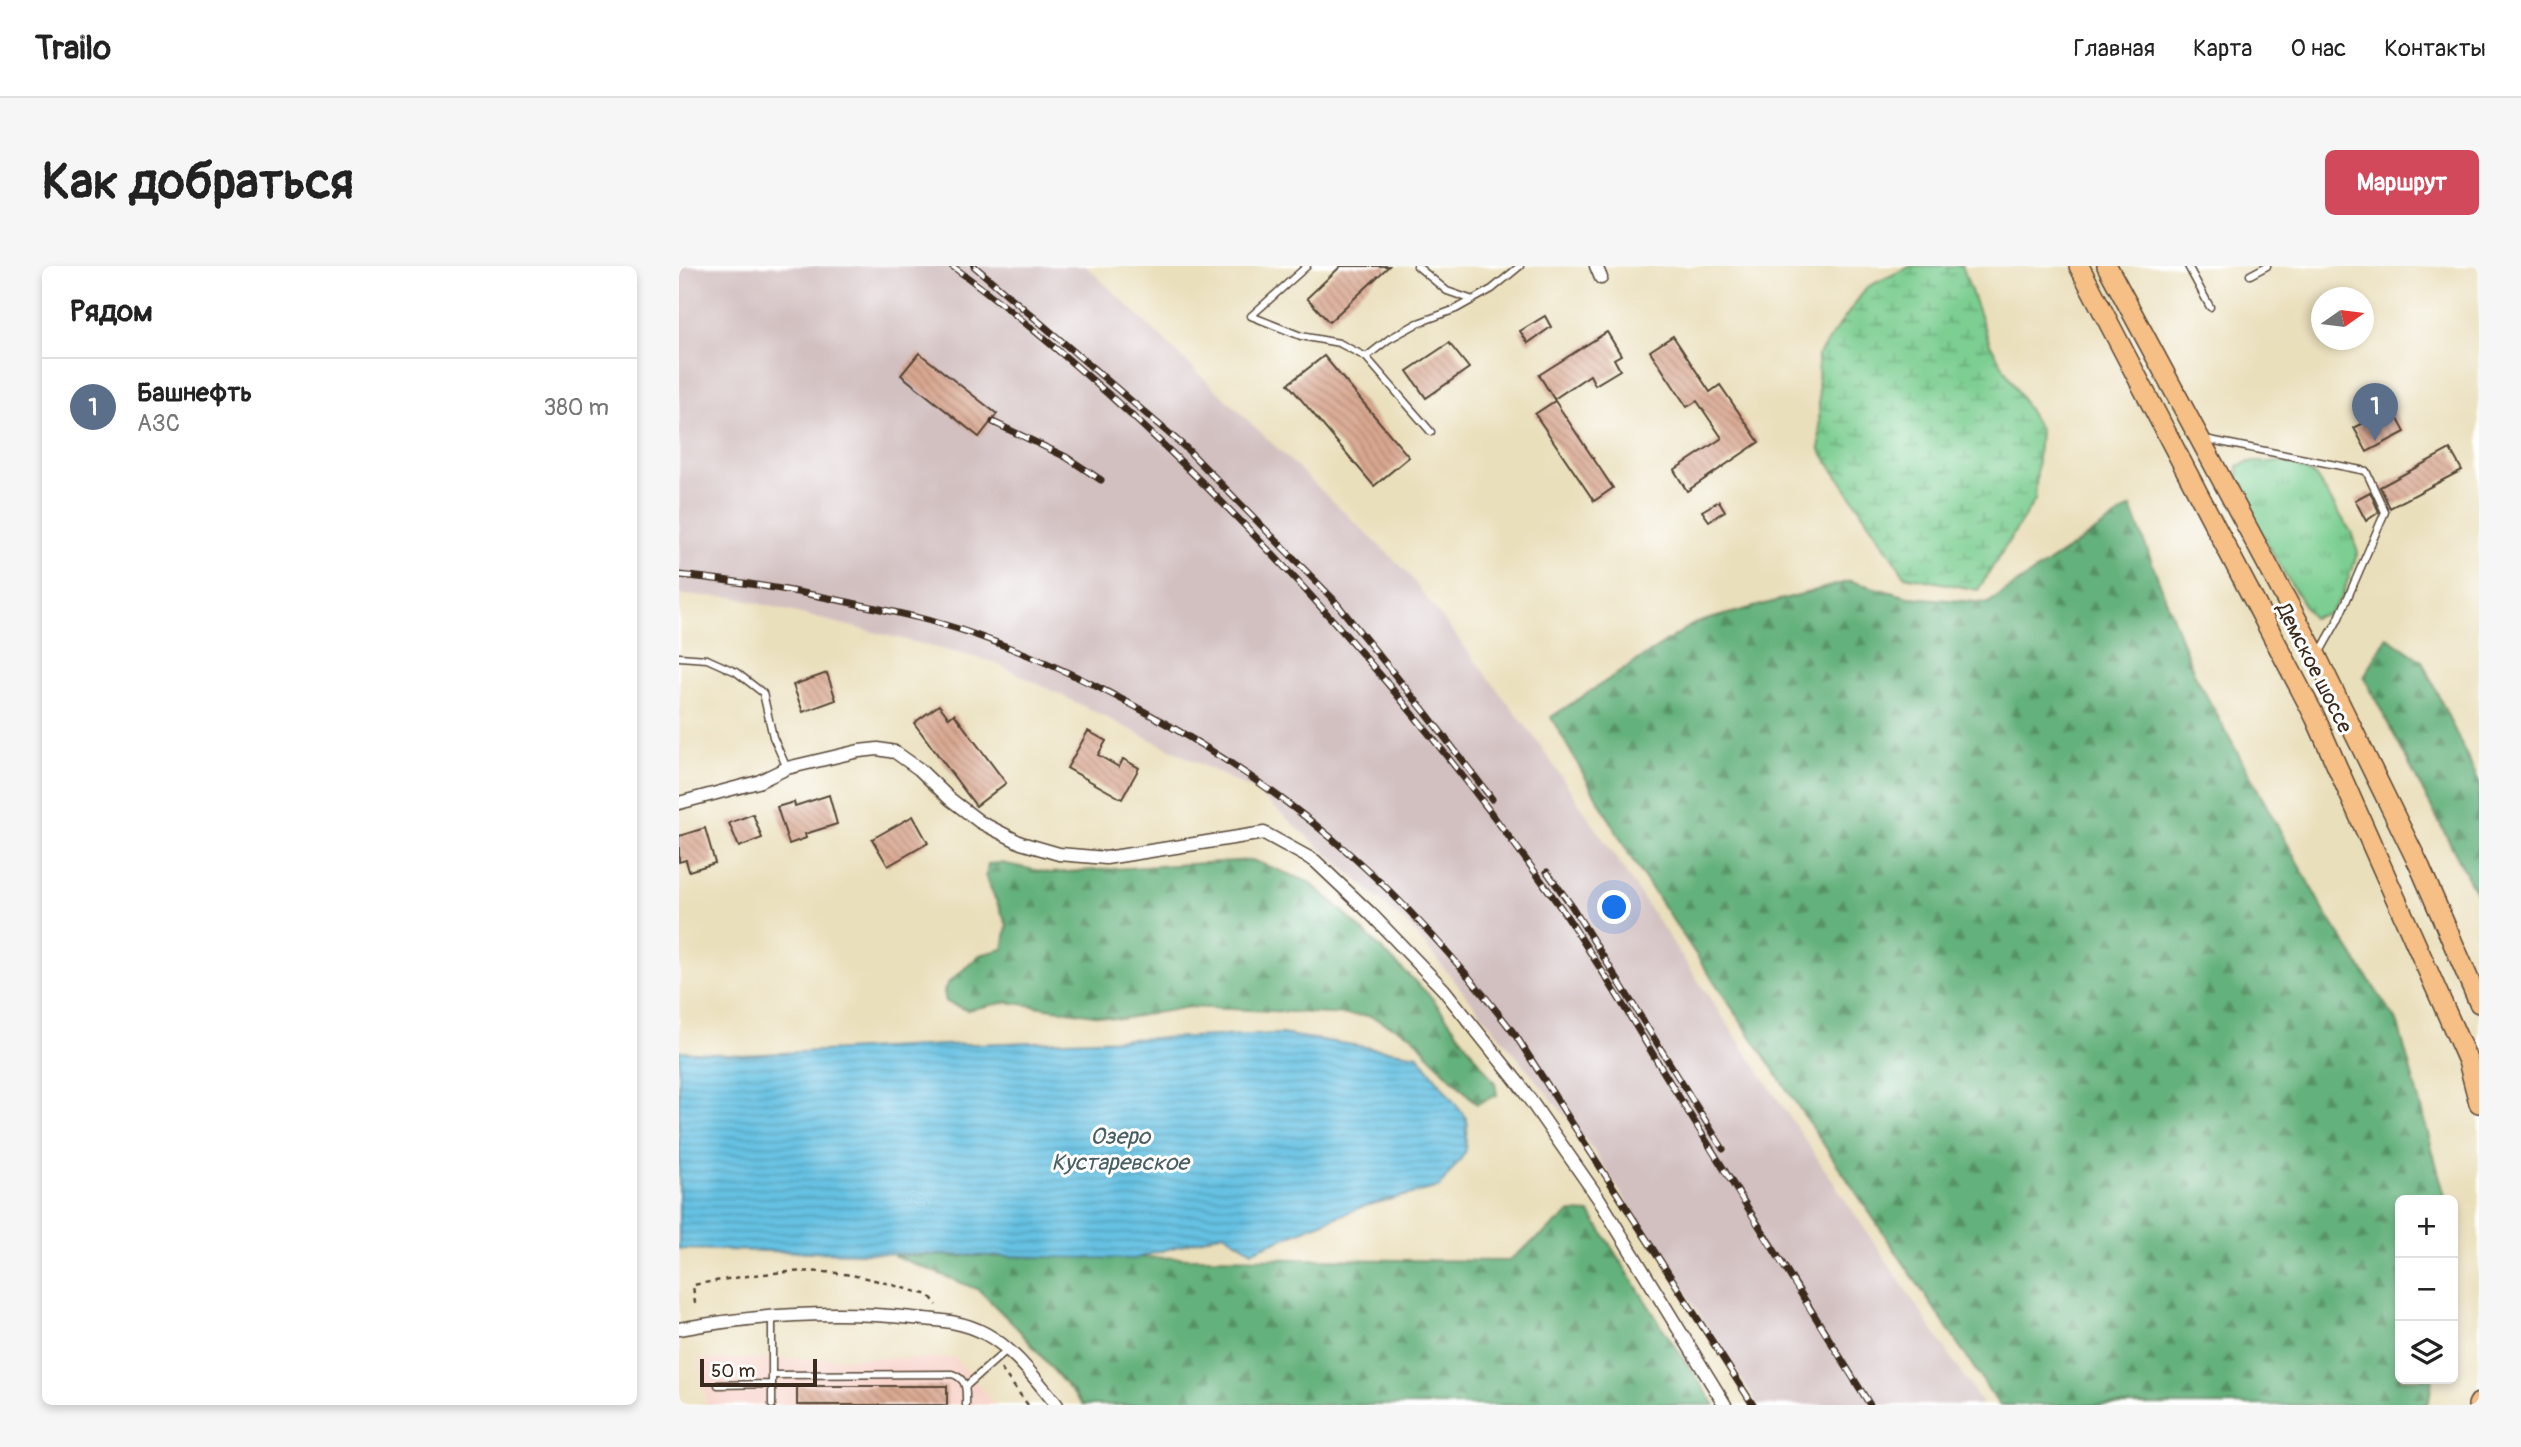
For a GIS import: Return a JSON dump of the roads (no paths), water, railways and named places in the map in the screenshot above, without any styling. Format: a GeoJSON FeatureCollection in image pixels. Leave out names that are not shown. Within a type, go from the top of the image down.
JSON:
{"type":"FeatureCollection","features":[{"type":"Feature","properties":{"kind":"main road","name":"Демское шоссе"},"geometry":{"type":"LineString","coordinates":[[2079,266],[2315,717],[2468,1061],[2479,1103]]}},
{"type":"Feature","properties":{"kind":"main road","name":"Демское шоссе"},"geometry":{"type":"LineString","coordinates":[[2107,266],[2317,657],[2420,867],[2479,1003]]}},
{"type":"Feature","properties":{"kind":"street"},"geometry":{"type":"LineString","coordinates":[[679,803],[758,782],[787,768],[878,749],[895,751],[979,822],[1021,843],[1059,854],[1106,858],[1264,833],[1315,861],[1371,914],[1435,981],[1519,1084],[1599,1199],[1725,1405]]}},
{"type":"Feature","properties":{"kind":"street"},"geometry":{"type":"LineString","coordinates":[[679,1329],[718,1322],[861,1314],[950,1321],[980,1331],[1008,1349],[1058,1405]]}},
{"type":"Feature","properties":{"kind":"lane"},"geometry":{"type":"LineString","coordinates":[[1307,266],[1251,316],[1301,337],[1339,343],[1366,356],[1431,432]]}},
{"type":"Feature","properties":{"kind":"lane"},"geometry":{"type":"LineString","coordinates":[[1417,266],[1447,291],[1473,300]]}},
{"type":"Feature","properties":{"kind":"lane"},"geometry":{"type":"LineString","coordinates":[[1366,356],[1418,323],[1456,309],[1492,289],[1520,266]]}},
{"type":"Feature","properties":{"kind":"lane"},"geometry":{"type":"LineString","coordinates":[[2188,266],[2210,307]]}},
{"type":"Feature","properties":{"kind":"lane"},"geometry":{"type":"LineString","coordinates":[[2251,275],[2267,266]]}},
{"type":"Feature","properties":{"kind":"lane"},"geometry":{"type":"LineString","coordinates":[[2200,438],[2366,471],[2385,512],[2338,620],[2317,657]]}},
{"type":"Feature","properties":{"kind":"lane"},"geometry":{"type":"LineString","coordinates":[[679,657],[707,659],[736,672],[763,693],[773,737],[787,768]]}},
{"type":"Feature","properties":{"kind":"lane"},"geometry":{"type":"LineString","coordinates":[[772,1318],[772,1405]]}},
{"type":"Feature","properties":{"kind":"lane"},"geometry":{"type":"LineString","coordinates":[[967,1386],[1008,1349]]}},
{"type":"Feature","properties":{"kind":"lane"},"geometry":{"type":"LineString","coordinates":[[772,1375],[952,1374],[961,1378],[967,1386],[967,1405]]}},
{"type":"Feature","properties":{"kind":"lane"},"geometry":{"type":"LineString","coordinates":[[718,1385],[772,1384]]}},
{"type":"Feature","properties":{"kind":"water","name":"Озеро Кустаревское"},"geometry":{"type":"Polygon","coordinates":[[[1281,1034],[1418,1055],[1467,1119],[1465,1153],[1439,1187],[1364,1206],[1252,1251],[1223,1233],[1134,1259],[679,1249],[679,1051],[743,1055],[944,1045],[1281,1034]]]}},
{"type":"Feature","properties":{"kind":"railway"},"geometry":{"type":"LineString","coordinates":[[952,266],[1050,344],[1170,451],[1291,574],[1404,703],[1510,838],[1590,951],[1870,1405]]}},
{"type":"Feature","properties":{"kind":"railway"},"geometry":{"type":"LineString","coordinates":[[974,266],[1186,448],[1333,599],[1492,799]]}},
{"type":"Feature","properties":{"kind":"railway"},"geometry":{"type":"LineString","coordinates":[[993,422],[1066,457],[1101,480]]}},
{"type":"Feature","properties":{"kind":"railway"},"geometry":{"type":"LineString","coordinates":[[679,575],[791,591],[899,613],[956,628],[1020,652],[1121,699],[1171,727],[1221,757],[1312,822],[1375,877],[1418,920],[1459,965],[1516,1036],[1753,1405]]}},
{"type":"Feature","properties":{"kind":"railway"},"geometry":{"type":"LineString","coordinates":[[1547,872],[1571,905],[1723,1149]]}},
{"type":"Feature","properties":{"kind":"place","name":"Башнефть"},"geometry":{"type":"Point","coordinates":[2375,441]}}]}
